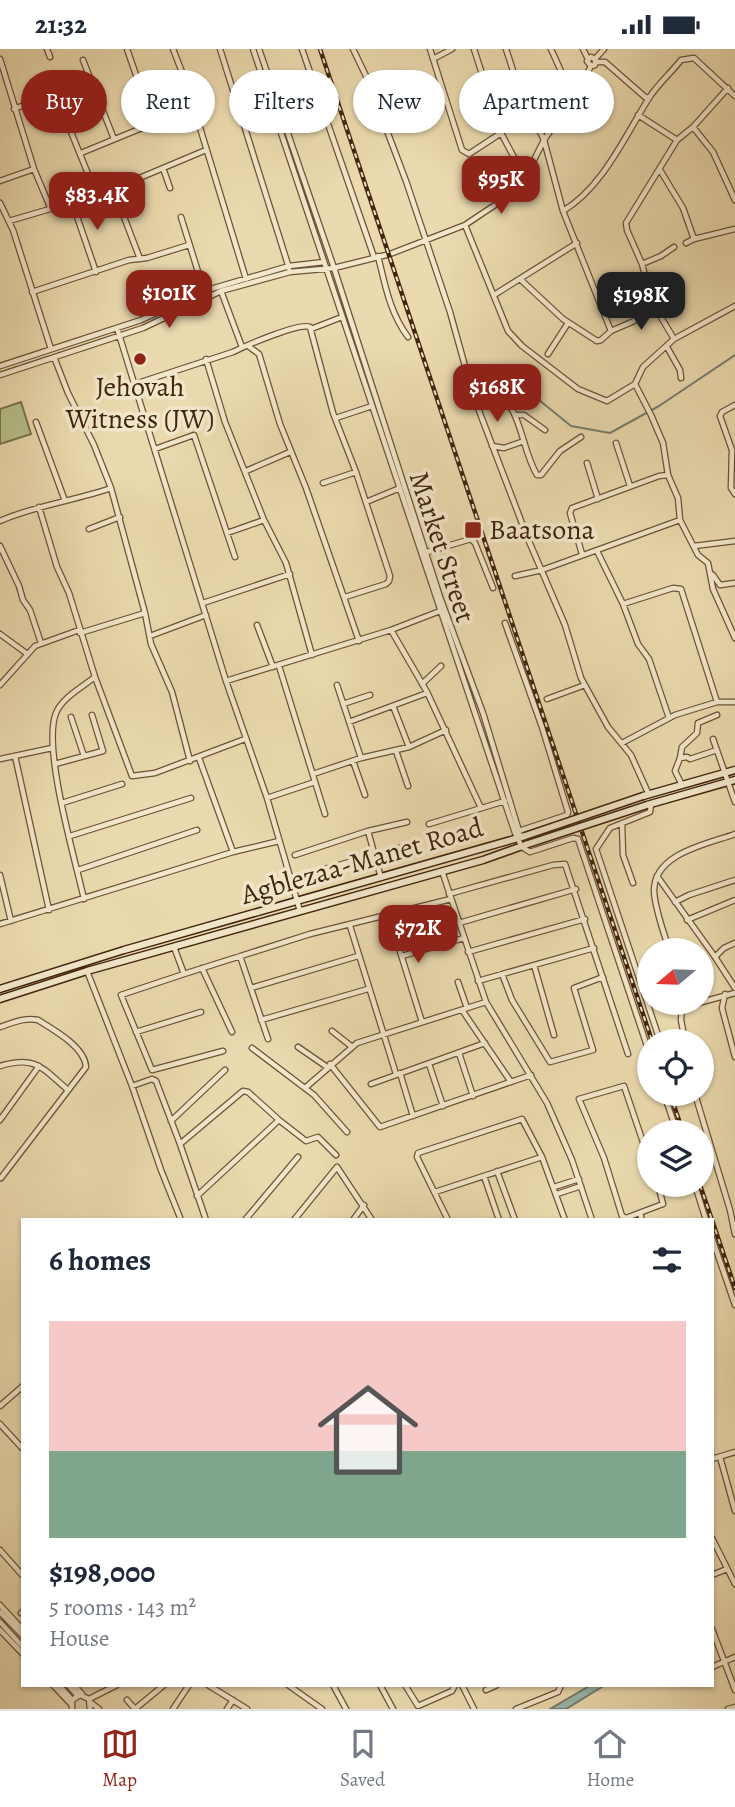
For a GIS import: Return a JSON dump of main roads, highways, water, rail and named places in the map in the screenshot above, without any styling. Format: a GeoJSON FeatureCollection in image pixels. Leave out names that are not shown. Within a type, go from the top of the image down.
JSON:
{"type":"FeatureCollection","features":[{"type":"Feature","properties":{"kind":"main road","name":"Agblezaa-Manet Road"},"geometry":{"type":"LineString","coordinates":[[0,989],[124,950],[381,878],[735,770]]}},
{"type":"Feature","properties":{"kind":"main road","name":"Agblezaa-Manet Road"},"geometry":{"type":"LineString","coordinates":[[0,999],[87,971],[442,871],[649,804],[731,781]]}},
{"type":"Feature","properties":{"kind":"water"},"geometry":{"type":"Polygon","coordinates":[[[588,1687],[602,1687],[566,1709],[550,1709],[588,1687]]]}},
{"type":"Feature","properties":{"kind":"waterway"},"geometry":{"type":"LineString","coordinates":[[501,369],[571,426],[610,433],[659,406],[735,355]]}},
{"type":"Feature","properties":{"kind":"railway"},"geometry":{"type":"LineString","coordinates":[[320,49],[648,1029]]}},
{"type":"Feature","properties":{"kind":"railway"},"geometry":{"type":"LineString","coordinates":[[674,1106],[679,1120]]}},
{"type":"Feature","properties":{"kind":"railway"},"geometry":{"type":"LineString","coordinates":[[704,1197],[711,1218]]}},
{"type":"Feature","properties":{"kind":"railway"},"geometry":{"type":"LineString","coordinates":[[714,1226],[735,1288]]}},
{"type":"Feature","properties":{"kind":"place","name":"Jehovah Witness (JW)"},"geometry":{"type":"Point","coordinates":[140,359]}},
{"type":"Feature","properties":{"kind":"place","name":"Baatsona"},"geometry":{"type":"Point","coordinates":[473,530]}}]}
